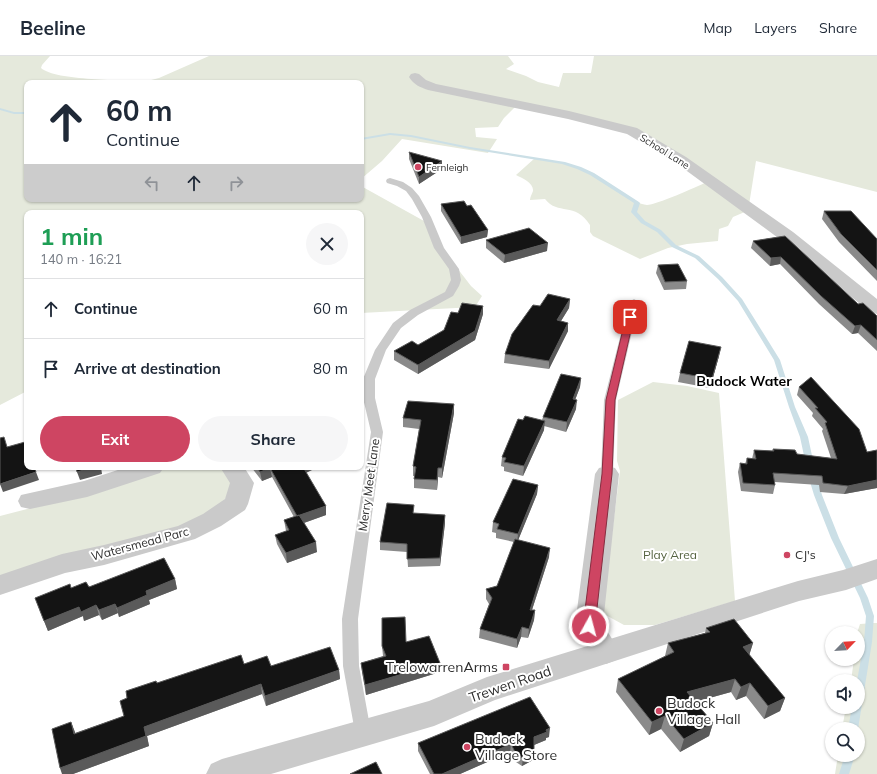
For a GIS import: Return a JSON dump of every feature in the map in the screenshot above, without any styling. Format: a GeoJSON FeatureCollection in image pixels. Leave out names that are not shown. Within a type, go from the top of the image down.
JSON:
{"type":"FeatureCollection","features":[{"type":"Feature","properties":{"kind":"street","name":"School Lane"},"geometry":{"type":"LineString","coordinates":[[414,77],[421,83],[433,87],[569,115],[632,131],[680,160],[787,236],[877,308]]}},
{"type":"Feature","properties":{"kind":"street"},"geometry":{"type":"LineString","coordinates":[[30,501],[87,490],[144,470]]}},
{"type":"Feature","properties":{"kind":"street","name":"Watersmead Parc"},"geometry":{"type":"LineString","coordinates":[[0,585],[62,564],[186,533],[212,520],[236,504],[242,483],[234,470]]}},
{"type":"Feature","properties":{"kind":"street"},"geometry":{"type":"LineString","coordinates":[[606,652],[589,626],[607,474]]}},
{"type":"Feature","properties":{"kind":"street","name":"Trewen Road"},"geometry":{"type":"LineString","coordinates":[[222,774],[363,732],[434,713],[487,690],[798,591],[862,575]]}},
{"type":"Feature","properties":{"kind":"lane","name":"Merry Meet Lane"},"geometry":{"type":"LineString","coordinates":[[363,732],[351,666],[349,643],[352,597],[377,432],[376,418],[370,400],[368,386],[378,358],[391,333],[403,320],[449,294],[454,288],[456,278],[454,271],[440,249],[415,195],[402,184],[390,181]]}},
{"type":"Feature","properties":{"kind":"lane"},"geometry":{"type":"LineString","coordinates":[[607,474],[610,400],[634,302]]}},
{"type":"Feature","properties":{"kind":"green space"},"geometry":{"type":"Polygon","coordinates":[[[0,56],[50,56],[41,68],[49,72],[75,78],[119,80],[24,80],[24,202],[364,202],[364,188],[433,226],[444,251],[471,286],[482,296],[475,307],[364,313],[364,210],[24,210],[24,393],[0,405],[0,56]]]}},
{"type":"Feature","properties":{"kind":"green space"},"geometry":{"type":"Polygon","coordinates":[[[209,56],[508,56],[514,64],[506,69],[538,82],[559,87],[563,73],[591,73],[594,56],[877,56],[877,192],[756,161],[749,205],[642,133],[517,105],[504,118],[498,127],[475,128],[476,137],[497,139],[488,153],[402,139],[382,161],[364,176],[364,80],[151,80],[159,78],[209,56]]]}},
{"type":"Feature","properties":{"kind":"green space"},"geometry":{"type":"Polygon","coordinates":[[[535,158],[564,163],[585,170],[627,197],[641,204],[647,205],[659,202],[707,182],[747,211],[733,217],[728,226],[719,229],[718,241],[687,244],[668,248],[640,259],[593,236],[590,232],[590,225],[578,213],[555,207],[545,199],[530,200],[533,191],[532,186],[527,181],[516,175],[535,158]]]}},
{"type":"Feature","properties":{"kind":"green space","name":"Play Area"},"geometry":{"type":"Polygon","coordinates":[[[653,382],[687,386],[719,393],[735,601],[655,625],[624,625],[602,613],[620,471],[617,461],[618,400],[653,382]]]}},
{"type":"Feature","properties":{"kind":"green space"},"geometry":{"type":"Polygon","coordinates":[[[151,470],[230,470],[237,484],[210,518],[0,582],[0,516],[31,508],[151,470]]]}},
{"type":"Feature","properties":{"kind":"green space"},"geometry":{"type":"Polygon","coordinates":[[[877,623],[877,774],[835,774],[837,762],[865,762],[865,722],[843,722],[845,714],[865,714],[865,674],[852,674],[853,666],[865,666],[865,626],[859,626],[860,624],[877,623]]]}},
{"type":"Feature","properties":{"kind":"building"},"geometry":{"type":"Polygon","coordinates":[[[409,152],[442,161],[419,177],[409,152]]]}},
{"type":"Feature","properties":{"kind":"building"},"geometry":{"type":"Polygon","coordinates":[[[464,201],[467,206],[471,205],[488,230],[461,237],[441,204],[464,201]]]}},
{"type":"Feature","properties":{"kind":"building"},"geometry":{"type":"Polygon","coordinates":[[[824,211],[851,211],[877,239],[877,270],[841,234],[824,211]]]}},
{"type":"Feature","properties":{"kind":"building"},"geometry":{"type":"Polygon","coordinates":[[[529,228],[548,243],[505,255],[486,240],[529,228]]]}},
{"type":"Feature","properties":{"kind":"building"},"geometry":{"type":"Polygon","coordinates":[[[785,236],[858,304],[863,303],[877,316],[877,340],[861,325],[855,326],[821,296],[781,257],[771,258],[753,241],[785,236]]]}},
{"type":"Feature","properties":{"kind":"building"},"geometry":{"type":"Polygon","coordinates":[[[678,264],[687,281],[665,282],[658,265],[678,264]]]}},
{"type":"Feature","properties":{"kind":"building"},"geometry":{"type":"Polygon","coordinates":[[[548,294],[570,299],[557,320],[568,323],[549,361],[505,354],[512,334],[533,305],[540,306],[548,294]]]}},
{"type":"Feature","properties":{"kind":"building"},"geometry":{"type":"Polygon","coordinates":[[[462,303],[483,306],[475,331],[418,365],[394,351],[412,341],[418,345],[444,330],[451,312],[458,313],[462,303]]]}},
{"type":"Feature","properties":{"kind":"building"},"geometry":{"type":"Polygon","coordinates":[[[689,341],[721,347],[712,379],[680,373],[689,341]]]}},
{"type":"Feature","properties":{"kind":"building"},"geometry":{"type":"Polygon","coordinates":[[[561,374],[581,378],[573,399],[577,400],[567,422],[543,417],[561,374]]]}},
{"type":"Feature","properties":{"kind":"building"},"geometry":{"type":"Polygon","coordinates":[[[811,377],[859,429],[867,452],[877,450],[877,480],[848,486],[823,483],[822,476],[773,473],[775,485],[743,483],[740,463],[747,464],[747,458],[756,459],[754,450],[795,450],[797,454],[837,459],[825,423],[827,422],[815,408],[818,408],[799,387],[811,377]]]}},
{"type":"Feature","properties":{"kind":"building"},"geometry":{"type":"Polygon","coordinates":[[[408,401],[454,404],[442,468],[438,468],[437,480],[414,479],[416,467],[413,466],[421,420],[403,418],[408,401]]]}},
{"type":"Feature","properties":{"kind":"building"},"geometry":{"type":"Polygon","coordinates":[[[525,416],[545,421],[524,466],[504,462],[506,458],[502,457],[518,419],[523,420],[525,416]]]}},
{"type":"Feature","properties":{"kind":"building"},"geometry":{"type":"Polygon","coordinates":[[[4,437],[7,447],[24,442],[24,470],[35,470],[36,472],[0,484],[0,438],[4,437]]]}},
{"type":"Feature","properties":{"kind":"building"},"geometry":{"type":"Polygon","coordinates":[[[271,470],[305,470],[326,506],[297,516],[271,470]]]}},
{"type":"Feature","properties":{"kind":"building"},"geometry":{"type":"Polygon","coordinates":[[[513,479],[538,485],[518,534],[497,529],[499,524],[493,522],[513,479]]]}},
{"type":"Feature","properties":{"kind":"building"},"geometry":{"type":"Polygon","coordinates":[[[387,503],[414,505],[413,513],[445,515],[440,558],[407,559],[407,544],[380,542],[387,503]]]}},
{"type":"Feature","properties":{"kind":"building"},"geometry":{"type":"Polygon","coordinates":[[[299,515],[316,542],[286,553],[275,535],[289,530],[284,520],[299,515]]]}},
{"type":"Feature","properties":{"kind":"building"},"geometry":{"type":"Polygon","coordinates":[[[515,539],[550,548],[530,610],[535,610],[529,629],[522,627],[517,639],[480,629],[492,598],[486,589],[497,586],[515,539]]]}},
{"type":"Feature","properties":{"kind":"building"},"geometry":{"type":"Polygon","coordinates":[[[164,558],[175,579],[146,591],[147,595],[117,608],[115,604],[99,610],[96,605],[81,612],[79,607],[44,621],[35,598],[70,584],[71,588],[86,582],[89,587],[164,558]]]}},
{"type":"Feature","properties":{"kind":"building"},"geometry":{"type":"Polygon","coordinates":[[[405,617],[406,642],[429,636],[440,663],[365,685],[361,663],[386,656],[382,646],[382,618],[405,617]]]}},
{"type":"Feature","properties":{"kind":"building"},"geometry":{"type":"Polygon","coordinates":[[[734,619],[753,643],[743,647],[785,698],[768,706],[750,683],[741,687],[735,679],[687,692],[713,723],[684,739],[665,716],[652,722],[618,679],[674,652],[668,643],[710,632],[706,628],[734,619]]]}},
{"type":"Feature","properties":{"kind":"building"},"geometry":{"type":"Polygon","coordinates":[[[330,647],[339,670],[265,696],[261,684],[144,727],[146,736],[60,768],[52,729],[71,722],[74,734],[124,716],[120,701],[127,698],[126,691],[156,681],[157,683],[241,655],[244,664],[267,656],[271,666],[330,647]]]}},
{"type":"Feature","properties":{"kind":"building"},"geometry":{"type":"Polygon","coordinates":[[[530,697],[550,728],[546,730],[547,732],[534,737],[534,752],[523,758],[516,754],[511,744],[442,774],[434,774],[418,743],[530,697]]]}},
{"type":"Feature","properties":{"kind":"building"},"geometry":{"type":"Polygon","coordinates":[[[376,762],[382,774],[350,774],[376,762]]]}},
{"type":"Feature","properties":{"kind":"waterway"},"geometry":{"type":"LineString","coordinates":[[0,109],[14,113],[24,113]]}},
{"type":"Feature","properties":{"kind":"waterway"},"geometry":{"type":"LineString","coordinates":[[364,138],[390,134],[411,136],[470,148],[563,163],[592,174],[637,203],[634,212],[643,222],[659,231],[674,246],[697,257],[720,278],[740,300],[777,360],[792,407],[804,437],[810,465]]}},
{"type":"Feature","properties":{"kind":"waterway"},"geometry":{"type":"LineString","coordinates":[[812,475],[818,495],[835,538],[864,598],[870,616],[868,642],[863,674]]}},
{"type":"Feature","properties":{"kind":"waterway"},"geometry":{"type":"LineString","coordinates":[[854,722],[856,714]]}},
{"type":"Feature","properties":{"kind":"waterway"},"geometry":{"type":"LineString","coordinates":[[844,774],[848,762]]}},
{"type":"Feature","properties":{"kind":"place","name":"Fernleigh"},"geometry":{"type":"Point","coordinates":[418,167]}},
{"type":"Feature","properties":{"kind":"place","name":"CJ's"},"geometry":{"type":"Point","coordinates":[787,555]}},
{"type":"Feature","properties":{"kind":"place","name":"TrelowarrenArms"},"geometry":{"type":"Point","coordinates":[506,667]}},
{"type":"Feature","properties":{"kind":"place","name":"Budock Village Hall"},"geometry":{"type":"Point","coordinates":[659,711]}},
{"type":"Feature","properties":{"kind":"place","name":"Budock Village Store"},"geometry":{"type":"Point","coordinates":[467,747]}},
{"type":"Feature","properties":{"kind":"district","name":"Budock Water"},"geometry":{"type":"Point","coordinates":[744,381]}},
{"type":"Feature","properties":{"kind":"route"},"geometry":{"type":"LineString","coordinates":[[589,626],[607,474],[610,400],[630,317]]}}]}
